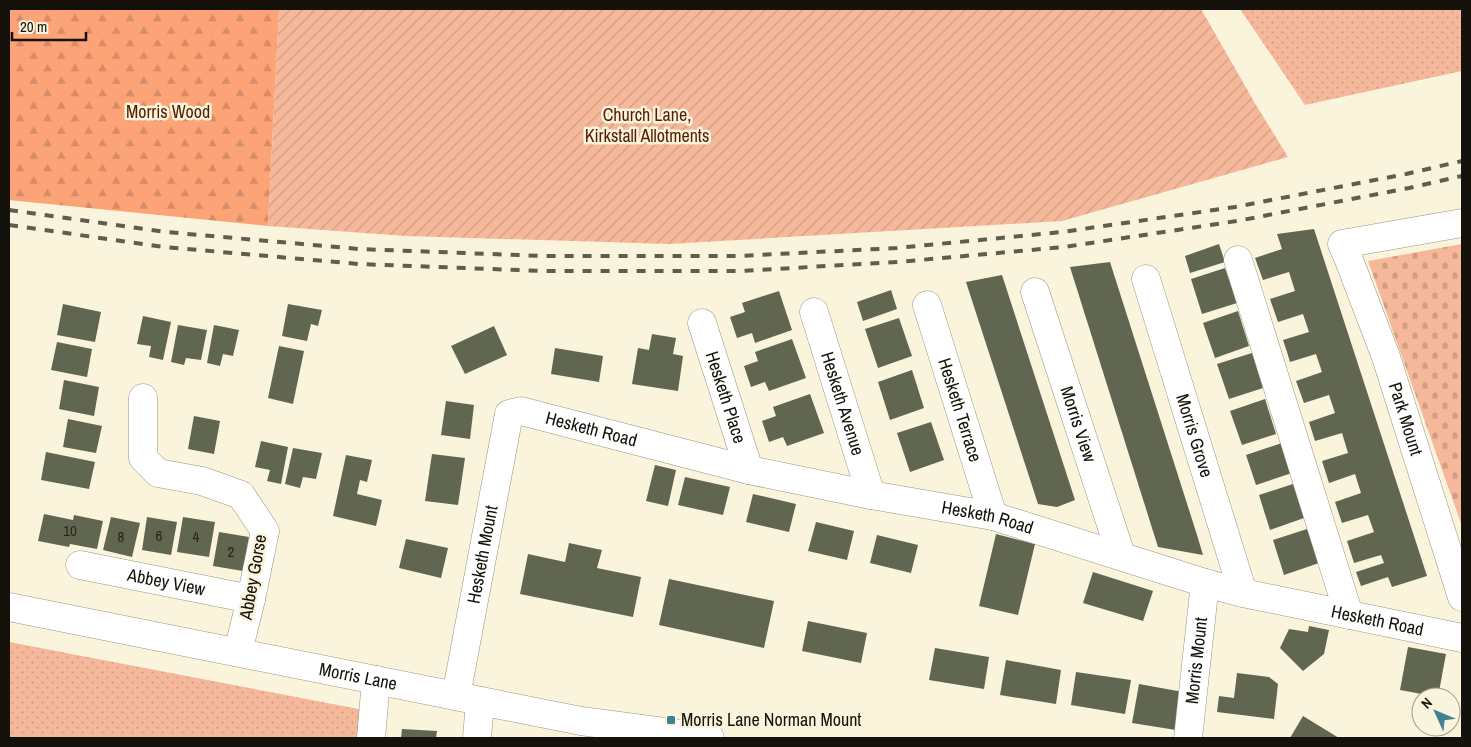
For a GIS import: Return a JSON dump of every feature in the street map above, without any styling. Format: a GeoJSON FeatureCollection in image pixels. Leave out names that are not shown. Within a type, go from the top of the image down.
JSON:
{"type":"FeatureCollection","features":[{"type":"Feature","properties":{"kind":"street","name":"Park Mount"},"geometry":{"type":"LineString","coordinates":[[1462,223],[1342,244],[1386,357],[1462,597]]}},
{"type":"Feature","properties":{"kind":"street"},"geometry":{"type":"LineString","coordinates":[[1238,260],[1349,615]]}},
{"type":"Feature","properties":{"kind":"street","name":"Morris Grove"},"geometry":{"type":"LineString","coordinates":[[1146,279],[1243,593]]}},
{"type":"Feature","properties":{"kind":"street","name":"Morris View"},"geometry":{"type":"LineString","coordinates":[[1035,292],[1121,556]]}},
{"type":"Feature","properties":{"kind":"street","name":"Hesketh Terrace"},"geometry":{"type":"LineString","coordinates":[[927,305],[993,516]]}},
{"type":"Feature","properties":{"kind":"street","name":"Hesketh Avenue"},"geometry":{"type":"LineString","coordinates":[[814,312],[871,495]]}},
{"type":"Feature","properties":{"kind":"street","name":"Hesketh Place"},"geometry":{"type":"LineString","coordinates":[[702,323],[749,470]]}},
{"type":"Feature","properties":{"kind":"street","name":"Abbey Gorse"},"geometry":{"type":"LineString","coordinates":[[143,398],[143,458],[158,473],[202,481],[240,495],[265,531],[238,652]]}},
{"type":"Feature","properties":{"kind":"street","name":"Hesketh Road"},"geometry":{"type":"LineString","coordinates":[[509,414],[521,411],[749,470],[871,495],[993,516],[1205,583],[1243,593],[1462,638]]}},
{"type":"Feature","properties":{"kind":"street","name":"Hesketh Mount"},"geometry":{"type":"LineString","coordinates":[[477,738],[468,699],[477,583],[509,414]]}},
{"type":"Feature","properties":{"kind":"street","name":"Abbey View"},"geometry":{"type":"LineString","coordinates":[[80,565],[251,599]]}},
{"type":"Feature","properties":{"kind":"street","name":"Morris Mount"},"geometry":{"type":"LineString","coordinates":[[1188,738],[1205,583]]}},
{"type":"Feature","properties":{"kind":"street","name":"Morris Lane"},"geometry":{"type":"LineString","coordinates":[[9,607],[468,699],[580,729],[693,737]]}},
{"type":"Feature","properties":{"kind":"street"},"geometry":{"type":"LineString","coordinates":[[371,738],[376,680]]}},
{"type":"Feature","properties":{"kind":"green space","name":"Morris Wood"},"geometry":{"type":"Polygon","coordinates":[[[9,9],[279,9],[268,226],[9,200],[9,9]]]}},
{"type":"Feature","properties":{"kind":"green space","name":"Church Lane, Kirkstall Allotments"},"geometry":{"type":"Polygon","coordinates":[[[279,9],[1201,9],[1288,157],[1062,221],[669,244],[406,236],[268,226],[279,9]]]}},
{"type":"Feature","properties":{"kind":"green space"},"geometry":{"type":"Polygon","coordinates":[[[1240,9],[1462,9],[1462,71],[1305,105],[1240,9]]]}},
{"type":"Feature","properties":{"kind":"green space"},"geometry":{"type":"Polygon","coordinates":[[[1462,244],[1462,526],[1368,261],[1462,244]]]}},
{"type":"Feature","properties":{"kind":"green space"},"geometry":{"type":"Polygon","coordinates":[[[9,642],[364,710],[361,738],[9,738],[9,642]]]}},
{"type":"Feature","properties":{"kind":"building"},"geometry":{"type":"Polygon","coordinates":[[[1314,229],[1427,576],[1392,587],[1388,577],[1361,586],[1356,572],[1384,563],[1381,555],[1354,563],[1347,541],[1374,532],[1368,515],[1342,523],[1335,502],[1361,493],[1355,474],[1329,483],[1322,461],[1348,453],[1342,433],[1315,441],[1309,422],[1335,413],[1329,395],[1304,403],[1296,381],[1322,372],[1316,354],[1290,362],[1283,340],[1309,332],[1303,314],[1278,322],[1270,299],[1295,291],[1289,272],[1263,280],[1255,258],[1282,249],[1277,234],[1314,229]]]}},
{"type":"Feature","properties":{"kind":"building"},"geometry":{"type":"Polygon","coordinates":[[[1219,244],[1225,262],[1190,273],[1185,256],[1219,244]]]}},
{"type":"Feature","properties":{"kind":"building"},"geometry":{"type":"Polygon","coordinates":[[[1110,262],[1203,555],[1158,547],[1070,267],[1110,262]]]}},
{"type":"Feature","properties":{"kind":"building"},"geometry":{"type":"Polygon","coordinates":[[[1225,268],[1237,303],[1202,314],[1191,279],[1225,268]]]}},
{"type":"Feature","properties":{"kind":"building"},"geometry":{"type":"Polygon","coordinates":[[[1002,275],[1075,500],[1057,507],[1038,504],[966,282],[1002,275]]]}},
{"type":"Feature","properties":{"kind":"building"},"geometry":{"type":"Polygon","coordinates":[[[891,290],[897,309],[863,321],[857,302],[891,290]]]}},
{"type":"Feature","properties":{"kind":"building"},"geometry":{"type":"Polygon","coordinates":[[[779,291],[792,330],[755,343],[752,333],[737,338],[730,317],[745,312],[742,303],[779,291]]]}},
{"type":"Feature","properties":{"kind":"building"},"geometry":{"type":"Polygon","coordinates":[[[63,304],[101,312],[95,342],[57,335],[63,304]]]}},
{"type":"Feature","properties":{"kind":"building"},"geometry":{"type":"Polygon","coordinates":[[[288,304],[322,310],[318,326],[311,324],[307,341],[282,336],[288,304]]]}},
{"type":"Feature","properties":{"kind":"building"},"geometry":{"type":"Polygon","coordinates":[[[1238,311],[1249,346],[1215,358],[1203,323],[1238,311]]]}},
{"type":"Feature","properties":{"kind":"building"},"geometry":{"type":"Polygon","coordinates":[[[143,316],[171,322],[163,360],[149,357],[151,346],[137,344],[143,316]]]}},
{"type":"Feature","properties":{"kind":"building"},"geometry":{"type":"Polygon","coordinates":[[[899,318],[912,356],[878,368],[865,329],[899,318]]]}},
{"type":"Feature","properties":{"kind":"building"},"geometry":{"type":"Polygon","coordinates":[[[178,325],[207,330],[201,360],[186,358],[184,365],[171,362],[178,325]]]}},
{"type":"Feature","properties":{"kind":"building"},"geometry":{"type":"Polygon","coordinates":[[[214,325],[239,330],[233,356],[223,354],[220,366],[207,363],[214,325]]]}},
{"type":"Feature","properties":{"kind":"building"},"geometry":{"type":"Polygon","coordinates":[[[494,326],[507,355],[465,374],[451,346],[494,326]]]}},
{"type":"Feature","properties":{"kind":"building"},"geometry":{"type":"Polygon","coordinates":[[[652,334],[676,338],[673,354],[683,356],[678,391],[632,384],[638,348],[649,350],[652,334]]]}},
{"type":"Feature","properties":{"kind":"building"},"geometry":{"type":"Polygon","coordinates":[[[792,339],[806,378],[769,391],[765,382],[751,387],[744,366],[758,361],[755,352],[792,339]]]}},
{"type":"Feature","properties":{"kind":"building"},"geometry":{"type":"Polygon","coordinates":[[[57,342],[92,349],[87,377],[51,370],[57,342]]]}},
{"type":"Feature","properties":{"kind":"building"},"geometry":{"type":"Polygon","coordinates":[[[279,346],[304,351],[293,404],[268,398],[279,346]]]}},
{"type":"Feature","properties":{"kind":"building"},"geometry":{"type":"Polygon","coordinates":[[[555,348],[603,356],[599,382],[551,374],[555,348]]]}},
{"type":"Feature","properties":{"kind":"building"},"geometry":{"type":"Polygon","coordinates":[[[1252,353],[1263,388],[1229,399],[1217,364],[1252,353]]]}},
{"type":"Feature","properties":{"kind":"building"},"geometry":{"type":"Polygon","coordinates":[[[912,370],[924,408],[890,420],[878,382],[912,370]]]}},
{"type":"Feature","properties":{"kind":"building"},"geometry":{"type":"Polygon","coordinates":[[[64,380],[99,387],[94,416],[59,409],[64,380]]]}},
{"type":"Feature","properties":{"kind":"building"},"geometry":{"type":"Polygon","coordinates":[[[810,394],[824,433],[787,446],[783,437],[769,442],[762,421],[776,416],[773,407],[810,394]]]}},
{"type":"Feature","properties":{"kind":"building"},"geometry":{"type":"Polygon","coordinates":[[[1265,399],[1276,434],[1242,445],[1230,411],[1265,399]]]}},
{"type":"Feature","properties":{"kind":"building"},"geometry":{"type":"Polygon","coordinates":[[[446,401],[474,405],[470,439],[441,435],[446,401]]]}},
{"type":"Feature","properties":{"kind":"building"},"geometry":{"type":"Polygon","coordinates":[[[194,416],[220,421],[214,454],[188,449],[194,416]]]}},
{"type":"Feature","properties":{"kind":"building"},"geometry":{"type":"Polygon","coordinates":[[[68,419],[102,426],[96,453],[63,447],[68,419]]]}},
{"type":"Feature","properties":{"kind":"building"},"geometry":{"type":"Polygon","coordinates":[[[931,422],[944,460],[910,472],[897,433],[931,422]]]}},
{"type":"Feature","properties":{"kind":"building"},"geometry":{"type":"Polygon","coordinates":[[[261,441],[288,447],[281,484],[267,481],[270,470],[255,467],[261,441]]]}},
{"type":"Feature","properties":{"kind":"building"},"geometry":{"type":"Polygon","coordinates":[[[1282,443],[1292,473],[1256,485],[1246,455],[1282,443]]]}},
{"type":"Feature","properties":{"kind":"building"},"geometry":{"type":"Polygon","coordinates":[[[293,448],[322,453],[316,479],[303,477],[300,488],[285,484],[293,448]]]}},
{"type":"Feature","properties":{"kind":"building"},"geometry":{"type":"Polygon","coordinates":[[[46,452],[95,462],[89,489],[41,480],[46,452]]]}},
{"type":"Feature","properties":{"kind":"building"},"geometry":{"type":"Polygon","coordinates":[[[432,454],[465,458],[458,505],[425,501],[432,454]]]}},
{"type":"Feature","properties":{"kind":"building"},"geometry":{"type":"Polygon","coordinates":[[[346,455],[372,460],[367,482],[360,480],[357,494],[382,500],[376,526],[333,516],[346,455]]]}},
{"type":"Feature","properties":{"kind":"building"},"geometry":{"type":"Polygon","coordinates":[[[655,465],[676,470],[668,506],[646,501],[655,465]]]}},
{"type":"Feature","properties":{"kind":"building"},"geometry":{"type":"Polygon","coordinates":[[[685,477],[730,487],[723,515],[678,505],[685,477]]]}},
{"type":"Feature","properties":{"kind":"building"},"geometry":{"type":"Polygon","coordinates":[[[1293,484],[1304,518],[1270,530],[1259,495],[1293,484]]]}},
{"type":"Feature","properties":{"kind":"building"},"geometry":{"type":"Polygon","coordinates":[[[753,494],[796,504],[789,532],[746,522],[753,494]]]}},
{"type":"Feature","properties":{"kind":"building"},"geometry":{"type":"Polygon","coordinates":[[[44,514],[73,520],[74,515],[103,521],[97,549],[70,544],[69,547],[38,541],[44,514]]]}},
{"type":"Feature","properties":{"kind":"building"},"geometry":{"type":"Polygon","coordinates":[[[111,517],[140,523],[132,557],[103,550],[111,517]]]}},
{"type":"Feature","properties":{"kind":"building"},"geometry":{"type":"Polygon","coordinates":[[[147,517],[177,522],[171,555],[142,550],[147,517]]]}},
{"type":"Feature","properties":{"kind":"building"},"geometry":{"type":"Polygon","coordinates":[[[183,517],[215,522],[209,557],[177,552],[183,517]]]}},
{"type":"Feature","properties":{"kind":"building"},"geometry":{"type":"Polygon","coordinates":[[[816,522],[854,531],[847,560],[808,551],[816,522]]]}},
{"type":"Feature","properties":{"kind":"building"},"geometry":{"type":"Polygon","coordinates":[[[1307,529],[1319,563],[1284,575],[1273,540],[1307,529]]]}},
{"type":"Feature","properties":{"kind":"building"},"geometry":{"type":"Polygon","coordinates":[[[219,532],[249,537],[243,571],[213,566],[219,532]]]}},
{"type":"Feature","properties":{"kind":"building"},"geometry":{"type":"Polygon","coordinates":[[[996,534],[1035,544],[1018,615],[979,606],[996,534]]]}},
{"type":"Feature","properties":{"kind":"building"},"geometry":{"type":"Polygon","coordinates":[[[877,535],[918,545],[911,573],[870,563],[877,535]]]}},
{"type":"Feature","properties":{"kind":"building"},"geometry":{"type":"Polygon","coordinates":[[[406,539],[448,548],[441,578],[399,568],[406,539]]]}},
{"type":"Feature","properties":{"kind":"building"},"geometry":{"type":"Polygon","coordinates":[[[569,543],[602,550],[597,568],[641,577],[633,617],[520,594],[528,554],[565,562],[569,543]]]}},
{"type":"Feature","properties":{"kind":"building"},"geometry":{"type":"Polygon","coordinates":[[[1093,572],[1153,591],[1143,621],[1083,603],[1093,572]]]}},
{"type":"Feature","properties":{"kind":"building"},"geometry":{"type":"Polygon","coordinates":[[[669,579],[774,601],[764,648],[659,625],[669,579]]]}},
{"type":"Feature","properties":{"kind":"building"},"geometry":{"type":"Polygon","coordinates":[[[808,621],[867,633],[861,663],[802,651],[808,621]]]}},
{"type":"Feature","properties":{"kind":"building"},"geometry":{"type":"Polygon","coordinates":[[[1309,626],[1329,630],[1324,654],[1303,671],[1280,648],[1289,629],[1308,632],[1309,626]]]}},
{"type":"Feature","properties":{"kind":"building"},"geometry":{"type":"Polygon","coordinates":[[[1408,647],[1446,654],[1440,687],[1411,687],[1411,692],[1400,690],[1408,647]]]}},
{"type":"Feature","properties":{"kind":"building"},"geometry":{"type":"Polygon","coordinates":[[[935,648],[989,657],[984,689],[929,680],[935,648]]]}},
{"type":"Feature","properties":{"kind":"building"},"geometry":{"type":"Polygon","coordinates":[[[1006,660],[1061,670],[1056,704],[1000,695],[1006,660]]]}},
{"type":"Feature","properties":{"kind":"building"},"geometry":{"type":"Polygon","coordinates":[[[1076,672],[1131,680],[1125,714],[1071,705],[1076,672]]]}},
{"type":"Feature","properties":{"kind":"building"},"geometry":{"type":"Polygon","coordinates":[[[1237,673],[1269,677],[1278,684],[1274,719],[1217,712],[1219,696],[1234,698],[1237,673]]]}},
{"type":"Feature","properties":{"kind":"building"},"geometry":{"type":"Polygon","coordinates":[[[1139,684],[1183,692],[1176,730],[1132,723],[1139,684]]]}},
{"type":"Feature","properties":{"kind":"building"},"geometry":{"type":"Polygon","coordinates":[[[1303,716],[1339,738],[1290,738],[1303,716]]]}},
{"type":"Feature","properties":{"kind":"building"},"geometry":{"type":"Polygon","coordinates":[[[402,729],[437,731],[436,738],[401,738],[402,729]]]}},
{"type":"Feature","properties":{"kind":"railway"},"geometry":{"type":"LineString","coordinates":[[9,210],[166,232],[359,249],[543,256],[738,256],[897,248],[1062,232],[1235,207],[1406,174],[1462,161]]}},
{"type":"Feature","properties":{"kind":"railway"},"geometry":{"type":"LineString","coordinates":[[9,225],[164,247],[359,264],[543,271],[739,271],[898,262],[1064,247],[1237,221],[1462,176]]}},
{"type":"Feature","properties":{"kind":"place","name":"Morris Lane Norman Mount"},"geometry":{"type":"Point","coordinates":[671,720]}}]}
